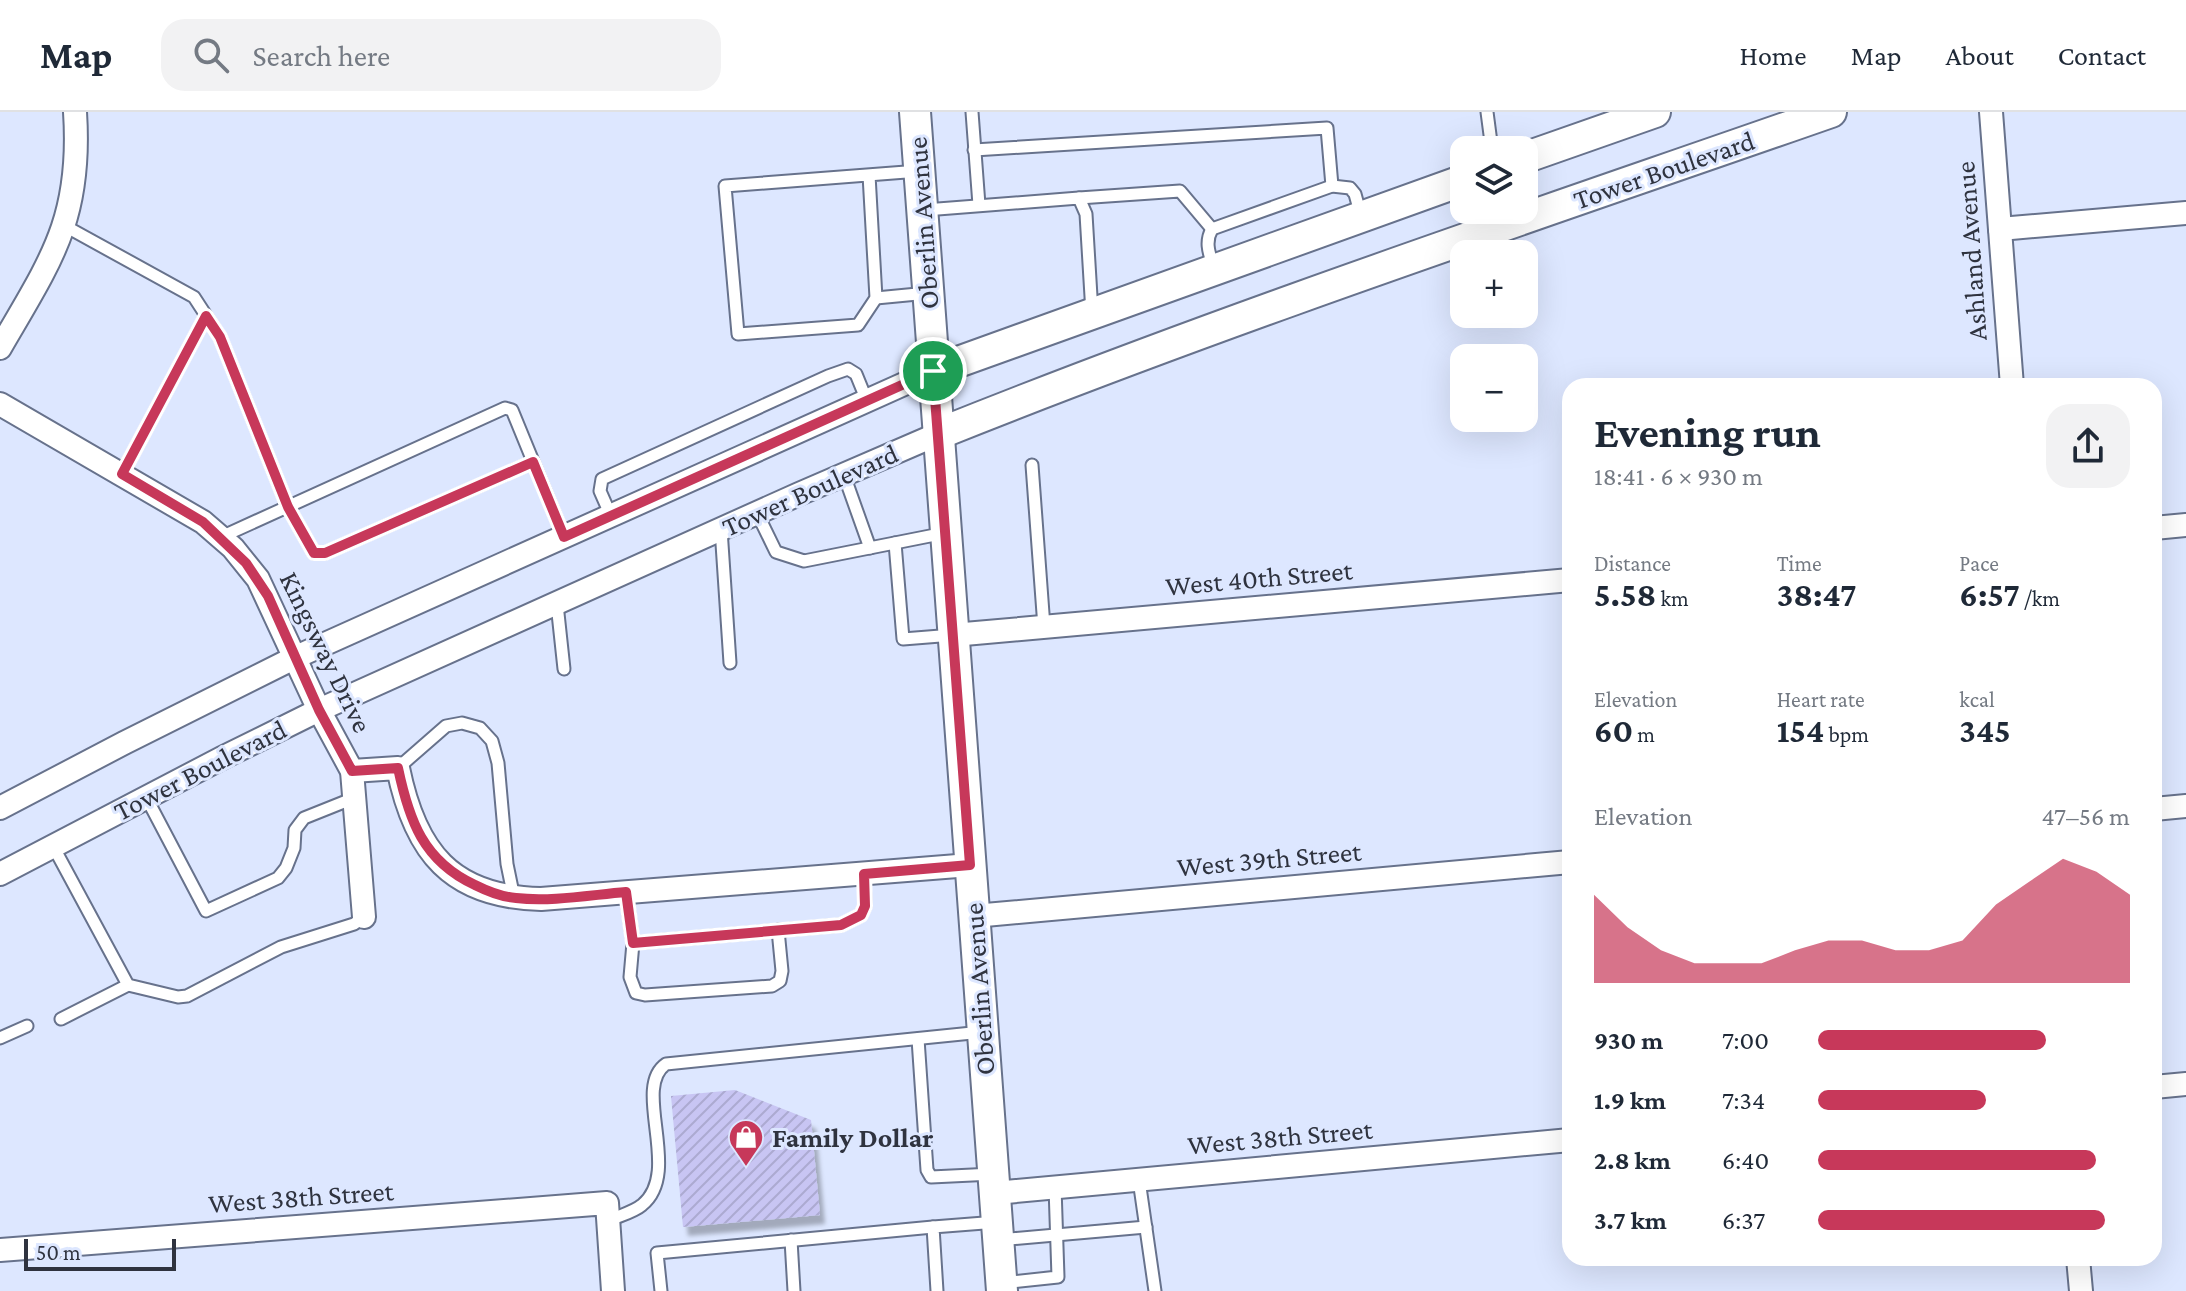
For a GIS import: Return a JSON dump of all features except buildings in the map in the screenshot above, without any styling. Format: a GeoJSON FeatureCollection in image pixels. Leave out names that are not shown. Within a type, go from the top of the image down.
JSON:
{"type":"FeatureCollection","features":[{"type":"Feature","properties":{"kind":"street"},"geometry":{"type":"LineString","coordinates":[[0,348],[49,262],[65,226],[76,171],[75,112]]}},
{"type":"Feature","properties":{"kind":"street","name":"Oberlin Avenue"},"geometry":{"type":"LineString","coordinates":[[915,112],[1002,1287]]}},
{"type":"Feature","properties":{"kind":"street","name":"Tower Boulevard"},"geometry":{"type":"LineString","coordinates":[[1538,153],[1655,112]]}},
{"type":"Feature","properties":{"kind":"street","name":"Tower Boulevard"},"geometry":{"type":"LineString","coordinates":[[0,874],[319,710],[938,434],[1092,372],[1831,112]]}},
{"type":"Feature","properties":{"kind":"street","name":"Ashland Avenue"},"geometry":{"type":"LineString","coordinates":[[1991,112],[2011,378]]}},
{"type":"Feature","properties":{"kind":"street","name":"Tower Boulevard"},"geometry":{"type":"LineString","coordinates":[[0,808],[296,657],[933,371],[1450,185]]}},
{"type":"Feature","properties":{"kind":"street"},"geometry":{"type":"LineString","coordinates":[[2000,229],[2186,213]]}},
{"type":"Feature","properties":{"kind":"street","name":"Kingsway Drive"},"geometry":{"type":"LineString","coordinates":[[0,404],[182,509],[221,537],[258,579],[319,710],[352,771],[364,917]]}},
{"type":"Feature","properties":{"kind":"street"},"geometry":{"type":"LineString","coordinates":[[2162,527],[2186,525]]}},
{"type":"Feature","properties":{"kind":"street","name":"West 40th Street"},"geometry":{"type":"LineString","coordinates":[[953,635],[1562,581]]}},
{"type":"Feature","properties":{"kind":"street"},"geometry":{"type":"LineString","coordinates":[[352,771],[398,768],[413,824],[425,845],[444,867],[487,891],[514,898],[541,899],[970,865]]}},
{"type":"Feature","properties":{"kind":"street"},"geometry":{"type":"LineString","coordinates":[[2162,808],[2186,806]]}},
{"type":"Feature","properties":{"kind":"street","name":"West 39th Street"},"geometry":{"type":"LineString","coordinates":[[974,916],[1562,863]]}},
{"type":"Feature","properties":{"kind":"street"},"geometry":{"type":"LineString","coordinates":[[2162,1086],[2186,1084]]}},
{"type":"Feature","properties":{"kind":"street","name":"West 38th Street"},"geometry":{"type":"LineString","coordinates":[[996,1207],[1055,1187],[1562,1141]]}},
{"type":"Feature","properties":{"kind":"street"},"geometry":{"type":"LineString","coordinates":[[607,1212],[613,1291]]}},
{"type":"Feature","properties":{"kind":"street","name":"West 38th Street"},"geometry":{"type":"LineString","coordinates":[[0,1250],[607,1212]]}},
{"type":"Feature","properties":{"kind":"street"},"geometry":{"type":"LineString","coordinates":[[2079,1266],[2081,1291]]}},
{"type":"Feature","properties":{"kind":"lane"},"geometry":{"type":"LineString","coordinates":[[972,112],[979,205]]}},
{"type":"Feature","properties":{"kind":"lane"},"geometry":{"type":"LineString","coordinates":[[1487,112],[1490,136]]}},
{"type":"Feature","properties":{"kind":"lane"},"geometry":{"type":"LineString","coordinates":[[974,150],[1327,128],[1332,186]]}},
{"type":"Feature","properties":{"kind":"lane"},"geometry":{"type":"LineString","coordinates":[[869,175],[876,298],[858,325],[738,334],[725,186],[919,171]]}},
{"type":"Feature","properties":{"kind":"lane"},"geometry":{"type":"LineString","coordinates":[[1214,269],[1208,249],[1212,229],[1332,186],[1350,188],[1355,194],[1361,217]]}},
{"type":"Feature","properties":{"kind":"lane"},"geometry":{"type":"LineString","coordinates":[[922,210],[1180,191],[1212,229]]}},
{"type":"Feature","properties":{"kind":"lane"},"geometry":{"type":"LineString","coordinates":[[1079,198],[1086,214],[1092,313]]}},
{"type":"Feature","properties":{"kind":"lane"},"geometry":{"type":"LineString","coordinates":[[65,226],[194,297],[220,337],[288,507],[314,553],[325,553],[533,462]]}},
{"type":"Feature","properties":{"kind":"lane"},"geometry":{"type":"LineString","coordinates":[[876,298],[928,293]]}},
{"type":"Feature","properties":{"kind":"lane"},"geometry":{"type":"LineString","coordinates":[[122,474],[206,316]]}},
{"type":"Feature","properties":{"kind":"lane"},"geometry":{"type":"LineString","coordinates":[[611,516],[600,491],[602,479],[828,376],[848,369],[856,374],[867,401]]}},
{"type":"Feature","properties":{"kind":"lane"},"geometry":{"type":"LineString","coordinates":[[221,537],[505,408],[512,410],[564,537]]}},
{"type":"Feature","properties":{"kind":"lane"},"geometry":{"type":"LineString","coordinates":[[1032,465],[1044,627]]}},
{"type":"Feature","properties":{"kind":"lane"},"geometry":{"type":"LineString","coordinates":[[844,475],[870,548]]}},
{"type":"Feature","properties":{"kind":"lane"},"geometry":{"type":"LineString","coordinates":[[757,513],[776,552],[804,561],[946,533]]}},
{"type":"Feature","properties":{"kind":"lane"},"geometry":{"type":"LineString","coordinates":[[721,529],[730,663]]}},
{"type":"Feature","properties":{"kind":"lane"},"geometry":{"type":"LineString","coordinates":[[895,543],[903,639],[953,635]]}},
{"type":"Feature","properties":{"kind":"lane"},"geometry":{"type":"LineString","coordinates":[[557,604],[564,669]]}},
{"type":"Feature","properties":{"kind":"lane"},"geometry":{"type":"LineString","coordinates":[[398,768],[446,726],[462,723],[480,728],[492,741],[498,763],[507,864],[514,898]]}},
{"type":"Feature","properties":{"kind":"lane"},"geometry":{"type":"LineString","coordinates":[[146,797],[206,911],[278,878],[294,848],[295,830],[304,818],[354,798]]}},
{"type":"Feature","properties":{"kind":"lane"},"geometry":{"type":"LineString","coordinates":[[53,846],[128,985]]}},
{"type":"Feature","properties":{"kind":"lane"},"geometry":{"type":"LineString","coordinates":[[633,943],[841,925],[861,915],[865,906],[864,874]]}},
{"type":"Feature","properties":{"kind":"lane"},"geometry":{"type":"LineString","coordinates":[[626,892],[633,943],[630,977],[636,993],[645,995],[772,986],[780,981],[782,971],[778,930]]}},
{"type":"Feature","properties":{"kind":"lane"},"geometry":{"type":"LineString","coordinates":[[61,1019],[128,985],[178,997],[187,996],[281,947],[354,924],[364,917]]}},
{"type":"Feature","properties":{"kind":"lane"},"geometry":{"type":"LineString","coordinates":[[0,1038],[27,1026]]}},
{"type":"Feature","properties":{"kind":"lane"},"geometry":{"type":"LineString","coordinates":[[607,1212],[642,1205],[656,1187],[658,1152],[653,1082],[657,1070],[666,1064],[983,1032]]}},
{"type":"Feature","properties":{"kind":"lane"},"geometry":{"type":"LineString","coordinates":[[918,1039],[927,1170],[931,1177],[1058,1234],[1146,1227]]}},
{"type":"Feature","properties":{"kind":"lane"},"geometry":{"type":"LineString","coordinates":[[1139,1180],[1155,1291]]}},
{"type":"Feature","properties":{"kind":"lane"},"geometry":{"type":"LineString","coordinates":[[1002,1287],[1058,1277],[1055,1187]]}},
{"type":"Feature","properties":{"kind":"lane"},"geometry":{"type":"LineString","coordinates":[[661,1291],[657,1253],[933,1227],[996,1207]]}},
{"type":"Feature","properties":{"kind":"lane"},"geometry":{"type":"LineString","coordinates":[[933,1227],[937,1291]]}},
{"type":"Feature","properties":{"kind":"lane"},"geometry":{"type":"LineString","coordinates":[[791,1240],[794,1291]]}},
{"type":"Feature","properties":{"kind":"place","name":"Family Dollar"},"geometry":{"type":"Point","coordinates":[746,1168]}},
{"type":"Feature","properties":{"kind":"route"},"geometry":{"type":"LineString","coordinates":[[206,316],[220,337],[288,507],[314,553],[325,553],[533,462],[564,537],[933,371],[970,865],[864,874],[865,906],[861,915],[841,925],[633,943],[626,892],[541,899],[514,898],[487,891],[463,879],[444,867],[425,845],[413,824],[398,768],[352,771],[319,710],[268,596],[246,563],[203,522],[122,474],[206,316]]}}]}
